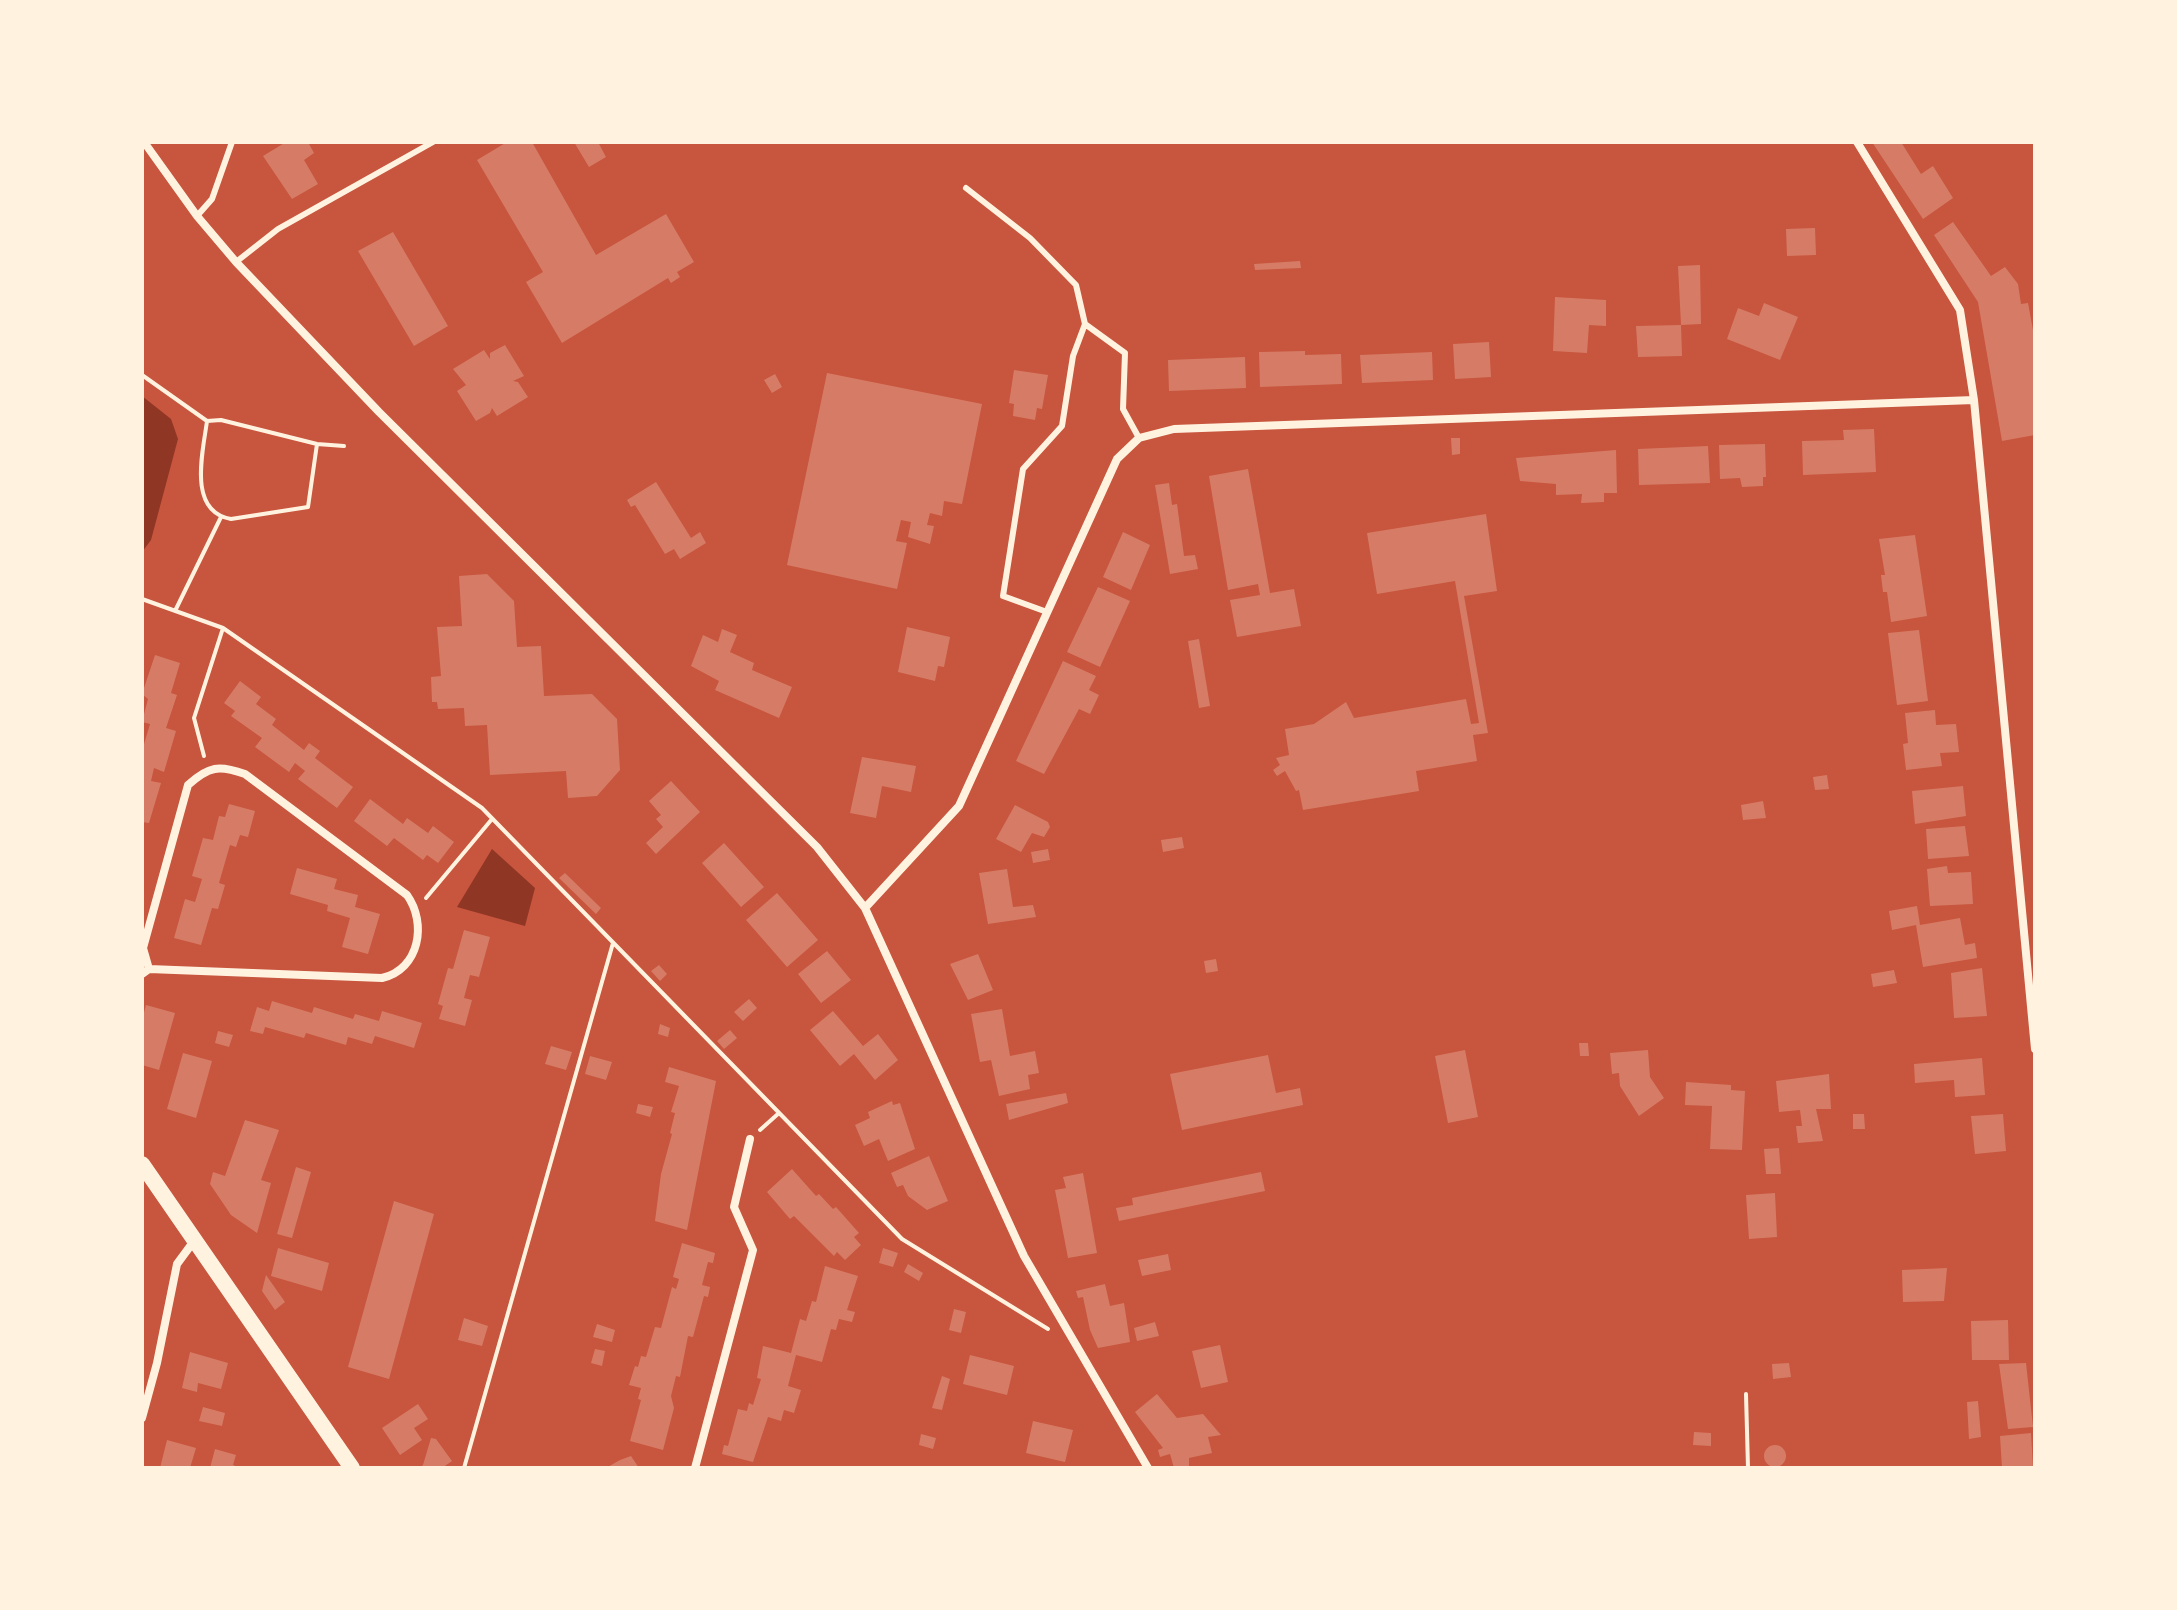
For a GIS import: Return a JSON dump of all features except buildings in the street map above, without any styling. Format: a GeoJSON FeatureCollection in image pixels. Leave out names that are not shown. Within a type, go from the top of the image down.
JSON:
{"type":"FeatureCollection","features":[{"type":"Feature","properties":{"kind":"main road"},"geometry":{"type":"LineString","coordinates":[[142,1164],[352,1468]]}},
{"type":"Feature","properties":{"kind":"street"},"geometry":{"type":"LineString","coordinates":[[144,142],[197,216],[236,262],[411,446],[817,847],[865,908],[1024,1256],[1148,1468]]}},
{"type":"Feature","properties":{"kind":"street"},"geometry":{"type":"LineString","coordinates":[[1857,142],[1944,278],[1960,310],[1974,400],[2035,1049]]}},
{"type":"Feature","properties":{"kind":"street"},"geometry":{"type":"LineString","coordinates":[[865,908],[959,806],[1117,459],[1139,438],[1174,429],[1974,400]]}},
{"type":"Feature","properties":{"kind":"street"},"geometry":{"type":"LineString","coordinates":[[223,766],[245,774],[407,895],[417,909],[419,933],[409,962],[393,976],[382,978],[146,972],[143,948],[188,785],[207,769],[223,766]]}},
{"type":"Feature","properties":{"kind":"street"},"geometry":{"type":"LineString","coordinates":[[695,1468],[753,1250],[734,1207],[750,1139]]}},
{"type":"Feature","properties":{"kind":"street"},"geometry":{"type":"LineString","coordinates":[[142,1418],[177,1264],[194,1241]]}},
{"type":"Feature","properties":{"kind":"lane"},"geometry":{"type":"LineString","coordinates":[[197,216],[212,199],[232,142]]}},
{"type":"Feature","properties":{"kind":"lane"},"geometry":{"type":"LineString","coordinates":[[236,262],[278,229],[433,142]]}},
{"type":"Feature","properties":{"kind":"lane"},"geometry":{"type":"LineString","coordinates":[[966,188],[1030,238],[1076,285],[1085,324],[1073,356],[1062,426],[1023,469],[1003,596],[1047,612]]}},
{"type":"Feature","properties":{"kind":"lane"},"geometry":{"type":"LineString","coordinates":[[1085,324],[1125,353],[1123,409],[1139,438]]}},
{"type":"Feature","properties":{"kind":"path"},"geometry":{"type":"LineString","coordinates":[[142,375],[207,421],[221,420],[317,444],[344,446]]}},
{"type":"Feature","properties":{"kind":"path"},"geometry":{"type":"LineString","coordinates":[[207,421],[200,475],[203,497],[221,517],[231,519],[308,507],[317,444]]}},
{"type":"Feature","properties":{"kind":"path"},"geometry":{"type":"LineString","coordinates":[[175,611],[221,517]]}},
{"type":"Feature","properties":{"kind":"path"},"geometry":{"type":"LineString","coordinates":[[142,599],[223,628],[320,693],[492,819],[902,1239],[1050,1330]]}},
{"type":"Feature","properties":{"kind":"path"},"geometry":{"type":"LineString","coordinates":[[207,769],[194,718],[223,628]]}},
{"type":"Feature","properties":{"kind":"path"},"geometry":{"type":"LineString","coordinates":[[417,909],[492,819]]}},
{"type":"Feature","properties":{"kind":"path"},"geometry":{"type":"LineString","coordinates":[[464,1468],[613,942]]}},
{"type":"Feature","properties":{"kind":"path"},"geometry":{"type":"LineString","coordinates":[[750,1139],[779,1113]]}},
{"type":"Feature","properties":{"kind":"path"},"geometry":{"type":"LineString","coordinates":[[1746,1394],[1748,1468]]}},
{"type":"Feature","properties":{"kind":"shaded area"},"geometry":{"type":"Polygon","coordinates":[[[142,396],[171,419],[178,439],[151,540],[142,552],[142,396]]]}},
{"type":"Feature","properties":{"kind":"shaded area"},"geometry":{"type":"Polygon","coordinates":[[[492,849],[535,888],[525,926],[457,907],[492,849]]]}}]}
